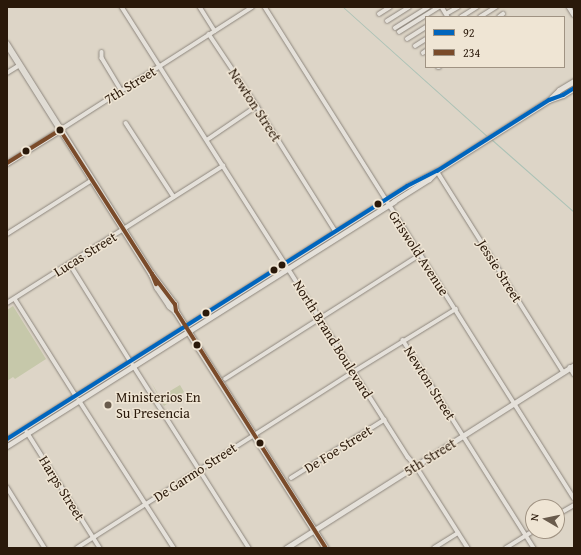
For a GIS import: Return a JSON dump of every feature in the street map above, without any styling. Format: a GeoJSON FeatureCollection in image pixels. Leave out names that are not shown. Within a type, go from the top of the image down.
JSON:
{"type":"FeatureCollection","features":[{"type":"Feature","properties":{"kind":"main road"},"geometry":{"type":"LineString","coordinates":[[7,44],[152,274],[158,288],[170,306],[176,311],[326,548]]}},
{"type":"Feature","properties":{"kind":"main road"},"geometry":{"type":"LineString","coordinates":[[549,100],[559,90],[574,80]]}},
{"type":"Feature","properties":{"kind":"main road"},"geometry":{"type":"LineString","coordinates":[[7,446],[26,431],[187,329],[389,205],[429,179],[437,171],[495,134],[549,100],[574,88]]}},
{"type":"Feature","properties":{"kind":"main road","name":"7th Street"},"geometry":{"type":"LineString","coordinates":[[7,163],[60,130]]}},
{"type":"Feature","properties":{"kind":"main road"},"geometry":{"type":"LineString","coordinates":[[187,329],[285,263],[427,174],[437,171]]}},
{"type":"Feature","properties":{"kind":"main road","name":"5th Street"},"geometry":{"type":"LineString","coordinates":[[286,548],[572,366]]}},
{"type":"Feature","properties":{"kind":"main road"},"geometry":{"type":"LineString","coordinates":[[7,439],[26,431]]}},
{"type":"Feature","properties":{"kind":"street","name":"North Brand Boulevard"},"geometry":{"type":"LineString","coordinates":[[122,7],[384,420],[408,457],[416,466],[468,548]]}},
{"type":"Feature","properties":{"kind":"street"},"geometry":{"type":"LineString","coordinates":[[200,7],[215,31]]}},
{"type":"Feature","properties":{"kind":"street","name":"7th Street"},"geometry":{"type":"LineString","coordinates":[[60,130],[252,7]]}},
{"type":"Feature","properties":{"kind":"street","name":"Griswold Avenue"},"geometry":{"type":"LineString","coordinates":[[265,7],[385,200],[456,309],[574,498]]}},
{"type":"Feature","properties":{"kind":"street"},"geometry":{"type":"LineString","coordinates":[[379,14],[390,7]]}},
{"type":"Feature","properties":{"kind":"street"},"geometry":{"type":"LineString","coordinates":[[387,21],[409,7]]}},
{"type":"Feature","properties":{"kind":"street"},"geometry":{"type":"LineString","coordinates":[[395,28],[428,7]]}},
{"type":"Feature","properties":{"kind":"street"},"geometry":{"type":"LineString","coordinates":[[428,16],[440,7],[447,16],[458,7]]}},
{"type":"Feature","properties":{"kind":"street"},"geometry":{"type":"LineString","coordinates":[[463,16],[477,7]]}},
{"type":"Feature","properties":{"kind":"street"},"geometry":{"type":"LineString","coordinates":[[482,16],[496,7]]}},
{"type":"Feature","properties":{"kind":"street"},"geometry":{"type":"LineString","coordinates":[[569,7],[574,15]]}},
{"type":"Feature","properties":{"kind":"street"},"geometry":{"type":"LineString","coordinates":[[399,32],[425,18]]}},
{"type":"Feature","properties":{"kind":"street"},"geometry":{"type":"LineString","coordinates":[[407,39],[425,28]]}},
{"type":"Feature","properties":{"kind":"street","name":"Newton Street"},"geometry":{"type":"LineString","coordinates":[[209,34],[257,106],[338,237]]}},
{"type":"Feature","properties":{"kind":"street"},"geometry":{"type":"LineString","coordinates":[[415,46],[425,40]]}},
{"type":"Feature","properties":{"kind":"street"},"geometry":{"type":"LineString","coordinates":[[102,52],[102,58],[121,90]]}},
{"type":"Feature","properties":{"kind":"street"},"geometry":{"type":"LineString","coordinates":[[7,73],[20,65]]}},
{"type":"Feature","properties":{"kind":"street"},"geometry":{"type":"LineString","coordinates":[[207,140],[257,106]]}},
{"type":"Feature","properties":{"kind":"street"},"geometry":{"type":"LineString","coordinates":[[126,123],[174,197]]}},
{"type":"Feature","properties":{"kind":"street","name":"Lucas Street"},"geometry":{"type":"LineString","coordinates":[[7,304],[223,166]]}},
{"type":"Feature","properties":{"kind":"street","name":"Jessie Street"},"geometry":{"type":"LineString","coordinates":[[437,171],[563,371]]}},
{"type":"Feature","properties":{"kind":"street"},"geometry":{"type":"LineString","coordinates":[[7,234],[92,180]]}},
{"type":"Feature","properties":{"kind":"street"},"geometry":{"type":"LineString","coordinates":[[225,379],[421,254]]}},
{"type":"Feature","properties":{"kind":"street"},"geometry":{"type":"LineString","coordinates":[[70,264],[249,548]]}},
{"type":"Feature","properties":{"kind":"street"},"geometry":{"type":"LineString","coordinates":[[15,298],[174,548]]}},
{"type":"Feature","properties":{"kind":"street","name":"De Garmo Street"},"geometry":{"type":"LineString","coordinates":[[77,548],[403,340],[456,309]]}},
{"type":"Feature","properties":{"kind":"street","name":"Newton Street"},"geometry":{"type":"LineString","coordinates":[[403,340],[525,533]]}},
{"type":"Feature","properties":{"kind":"street"},"geometry":{"type":"LineString","coordinates":[[572,366],[574,374]]}},
{"type":"Feature","properties":{"kind":"street","name":"De Foe Street"},"geometry":{"type":"LineString","coordinates":[[291,478],[384,420]]}},
{"type":"Feature","properties":{"kind":"street","name":"Harps Street"},"geometry":{"type":"LineString","coordinates":[[26,431],[100,548]]}},
{"type":"Feature","properties":{"kind":"street"},"geometry":{"type":"LineString","coordinates":[[7,488],[45,548]]}},
{"type":"Feature","properties":{"kind":"street"},"geometry":{"type":"LineString","coordinates":[[565,510],[574,505]]}},
{"type":"Feature","properties":{"kind":"street"},"geometry":{"type":"LineString","coordinates":[[434,548],[458,533]]}},
{"type":"Feature","properties":{"kind":"street"},"geometry":{"type":"LineString","coordinates":[[506,548],[525,536]]}},
{"type":"Feature","properties":{"kind":"street","name":"Newton Street"},"geometry":{"type":"LineString","coordinates":[[528,539],[534,548]]}},
{"type":"Feature","properties":{"kind":"green space"},"geometry":{"type":"Polygon","coordinates":[[[13,306],[46,359],[15,379],[13,377],[7,381],[7,310],[13,306]]]}},
{"type":"Feature","properties":{"kind":"green space"},"geometry":{"type":"Polygon","coordinates":[[[151,382],[160,397],[180,385],[184,392],[164,406],[151,382]]]}},
{"type":"Feature","properties":{"kind":"waterway"},"geometry":{"type":"LineString","coordinates":[[343,7],[487,136]]}},
{"type":"Feature","properties":{"kind":"waterway"},"geometry":{"type":"LineString","coordinates":[[491,139],[574,212]]}},
{"type":"Feature","properties":{"kind":"transit line","name":"92"},"geometry":{"type":"LineString","coordinates":[[7,439],[407,186],[437,171],[549,100],[563,95],[574,88]]}},
{"type":"Feature","properties":{"kind":"transit line","name":"234"},"geometry":{"type":"LineString","coordinates":[[7,163],[60,130],[152,274],[156,284]]}},
{"type":"Feature","properties":{"kind":"transit line","name":"234"},"geometry":{"type":"LineString","coordinates":[[152,274],[175,304],[176,311],[326,548]]}},
{"type":"Feature","properties":{"kind":"place","name":"Ministerios En Su Presencia"},"geometry":{"type":"Point","coordinates":[108,405]}}]}
